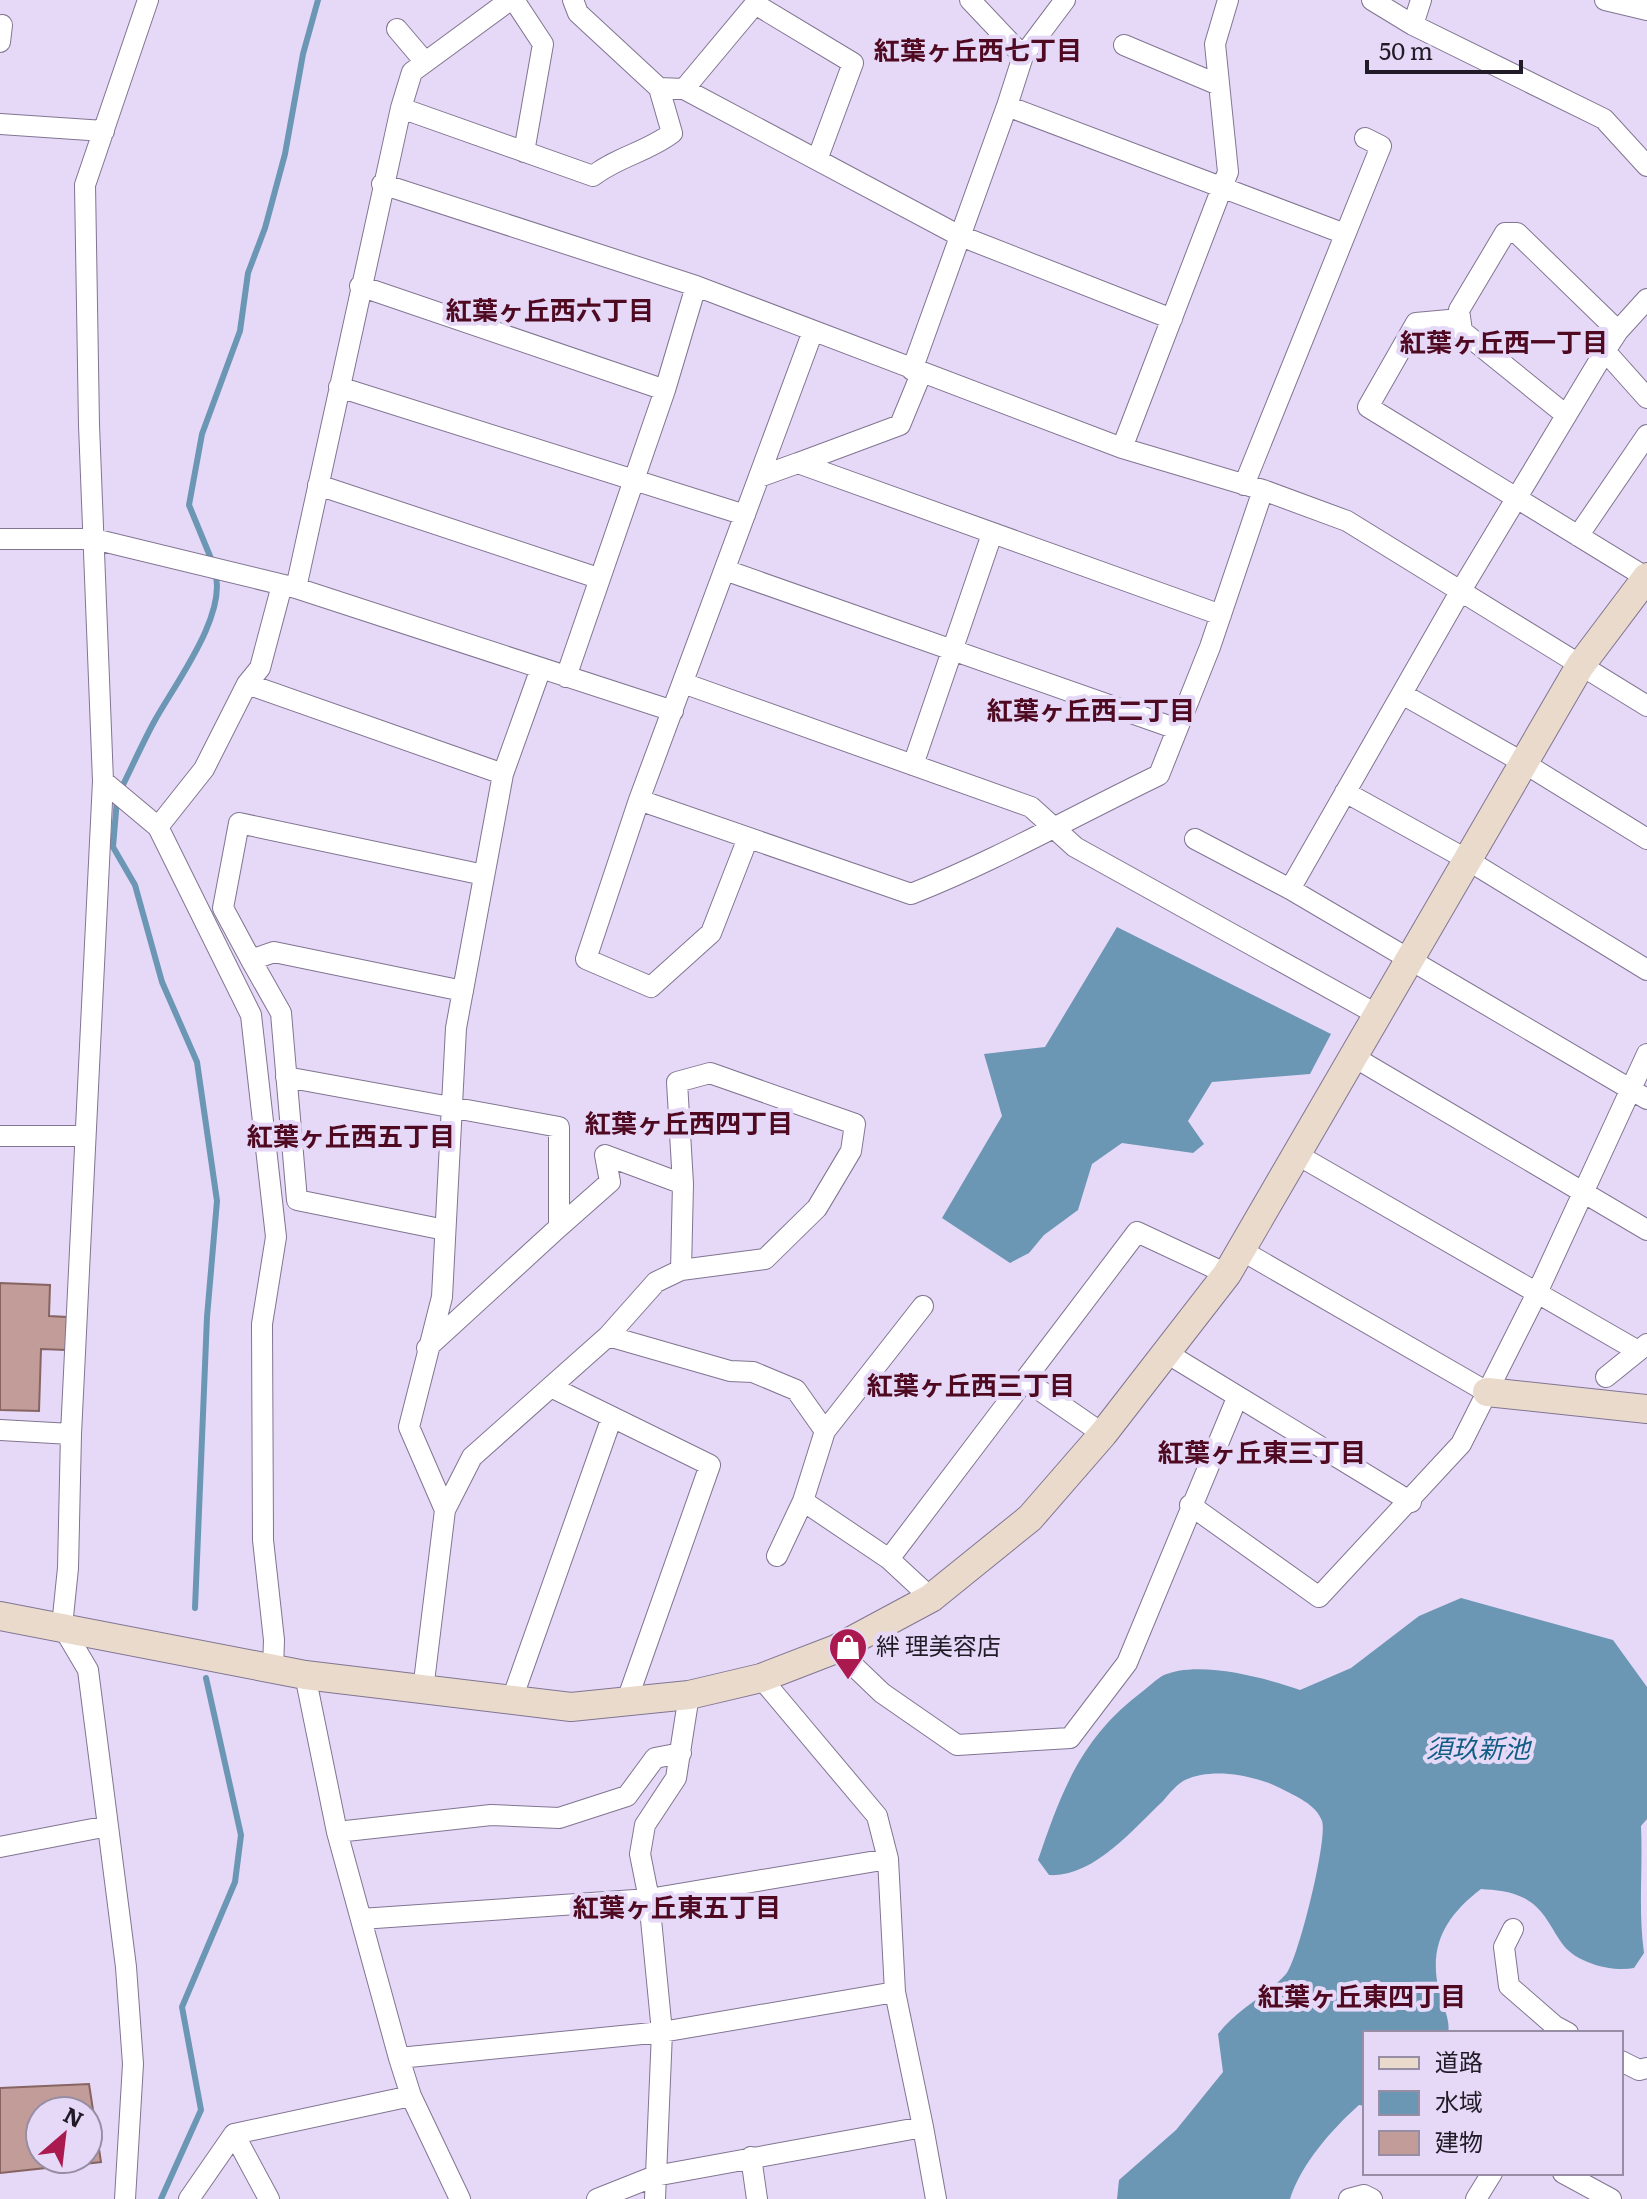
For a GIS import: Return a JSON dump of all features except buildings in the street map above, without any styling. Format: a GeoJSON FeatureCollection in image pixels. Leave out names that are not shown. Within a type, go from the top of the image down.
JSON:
{"type":"FeatureCollection","features":[{"type":"Feature","properties":{"kind":"street"},"geometry":{"type":"LineString","coordinates":[[125,2199],[133,2064],[126,1967],[88,1670],[62,1626],[68,1568],[71,1434],[103,781],[85,185],[148,0]]}},
{"type":"Feature","properties":{"kind":"street"},"geometry":{"type":"LineString","coordinates":[[158,827],[204,769],[247,684],[260,668],[289,586],[318,485],[382,184],[412,72],[512,0],[543,44],[524,152]]}},
{"type":"Feature","properties":{"kind":"street"},"geometry":{"type":"LineString","coordinates":[[401,108],[593,176],[611,162],[653,148],[672,133],[659,88],[578,13],[573,0]]}},
{"type":"Feature","properties":{"kind":"street"},"geometry":{"type":"LineString","coordinates":[[970,0],[1023,56]]}},
{"type":"Feature","properties":{"kind":"street"},"geometry":{"type":"LineString","coordinates":[[759,477],[900,425],[958,235],[1023,56],[1065,0]]}},
{"type":"Feature","properties":{"kind":"street"},"geometry":{"type":"LineString","coordinates":[[1122,448],[1228,172],[1215,44],[1228,0]]}},
{"type":"Feature","properties":{"kind":"street"},"geometry":{"type":"LineString","coordinates":[[1372,0],[1413,25],[1604,119],[1647,166]]}},
{"type":"Feature","properties":{"kind":"street"},"geometry":{"type":"LineString","coordinates":[[1413,25],[1421,0]]}},
{"type":"Feature","properties":{"kind":"street"},"geometry":{"type":"LineString","coordinates":[[1605,0],[1647,10]]}},
{"type":"Feature","properties":{"kind":"street"},"geometry":{"type":"LineString","coordinates":[[684,89],[755,4],[853,63],[817,160]]}},
{"type":"Feature","properties":{"kind":"street"},"geometry":{"type":"LineString","coordinates":[[397,29],[425,62]]}},
{"type":"Feature","properties":{"kind":"street"},"geometry":{"type":"LineString","coordinates":[[1124,45],[1219,85]]}},
{"type":"Feature","properties":{"kind":"street"},"geometry":{"type":"LineString","coordinates":[[659,88],[684,89],[958,235],[1172,319]]}},
{"type":"Feature","properties":{"kind":"street"},"geometry":{"type":"LineString","coordinates":[[1007,106],[1345,234]]}},
{"type":"Feature","properties":{"kind":"street"},"geometry":{"type":"LineString","coordinates":[[0,124],[104,131]]}},
{"type":"Feature","properties":{"kind":"street"},"geometry":{"type":"LineString","coordinates":[[639,800],[911,894],[979,867],[1050,827],[1159,775],[1221,615],[1254,488],[1345,234],[1381,146],[1365,138]]}},
{"type":"Feature","properties":{"kind":"street"},"geometry":{"type":"LineString","coordinates":[[382,184],[696,286],[1122,448],[1254,488],[1347,521],[1647,706]]}},
{"type":"Feature","properties":{"kind":"street"},"geometry":{"type":"LineString","coordinates":[[1566,415],[1462,331],[1459,310],[1505,233],[1517,233],[1618,331]]}},
{"type":"Feature","properties":{"kind":"street"},"geometry":{"type":"LineString","coordinates":[[360,286],[665,390]]}},
{"type":"Feature","properties":{"kind":"street"},"geometry":{"type":"LineString","coordinates":[[566,677],[665,390],[696,286]]}},
{"type":"Feature","properties":{"kind":"street"},"geometry":{"type":"LineString","coordinates":[[1290,889],[1460,592],[1566,415],[1618,331],[1647,299]]}},
{"type":"Feature","properties":{"kind":"street"},"geometry":{"type":"LineString","coordinates":[[0,1616],[305,1675],[511,1702],[571,1707],[626,1703],[689,1695],[761,1678],[836,1649],[931,1598],[1030,1518],[1103,1434],[1234,1262],[1580,666],[1647,577],[1368,407],[1416,323],[1460,319]]}},
{"type":"Feature","properties":{"kind":"street"},"geometry":{"type":"LineString","coordinates":[[748,838],[711,933],[651,987],[586,959],[639,800],[813,331]]}},
{"type":"Feature","properties":{"kind":"street"},"geometry":{"type":"LineString","coordinates":[[1605,351],[1647,398]]}},
{"type":"Feature","properties":{"kind":"street"},"geometry":{"type":"LineString","coordinates":[[339,387],[745,515]]}},
{"type":"Feature","properties":{"kind":"street"},"geometry":{"type":"LineString","coordinates":[[1578,536],[1647,435]]}},
{"type":"Feature","properties":{"kind":"street"},"geometry":{"type":"LineString","coordinates":[[798,463],[1221,615]]}},
{"type":"Feature","properties":{"kind":"street"},"geometry":{"type":"LineString","coordinates":[[318,485],[598,578]]}},
{"type":"Feature","properties":{"kind":"street"},"geometry":{"type":"LineString","coordinates":[[913,765],[950,649],[992,534]]}},
{"type":"Feature","properties":{"kind":"street"},"geometry":{"type":"LineString","coordinates":[[0,539],[94,539],[289,586],[673,711]]}},
{"type":"Feature","properties":{"kind":"street"},"geometry":{"type":"LineString","coordinates":[[725,570],[1177,729]]}},
{"type":"Feature","properties":{"kind":"street"},"geometry":{"type":"LineString","coordinates":[[445,1510],[409,1427],[426,1348],[442,1297],[456,1028],[503,774],[541,668]]}},
{"type":"Feature","properties":{"kind":"street"},"geometry":{"type":"LineString","coordinates":[[683,683],[1031,807],[1075,847],[1378,1015]]}},
{"type":"Feature","properties":{"kind":"street"},"geometry":{"type":"LineString","coordinates":[[247,684],[503,774]]}},
{"type":"Feature","properties":{"kind":"street"},"geometry":{"type":"LineString","coordinates":[[1402,694],[1524,763],[1647,839]]}},
{"type":"Feature","properties":{"kind":"street"},"geometry":{"type":"LineString","coordinates":[[103,781],[158,827],[251,1015],[276,1237],[262,1324],[263,1540],[274,1640],[273,1669]]}},
{"type":"Feature","properties":{"kind":"street"},"geometry":{"type":"LineString","coordinates":[[1345,792],[1466,859],[1647,970]]}},
{"type":"Feature","properties":{"kind":"street"},"geometry":{"type":"LineString","coordinates":[[445,1230],[297,1200],[281,1013],[223,908],[239,823],[484,875]]}},
{"type":"Feature","properties":{"kind":"street"},"geometry":{"type":"LineString","coordinates":[[1195,839],[1290,889],[1639,1094]]}},
{"type":"Feature","properties":{"kind":"street"},"geometry":{"type":"LineString","coordinates":[[251,960],[274,952],[463,991]]}},
{"type":"Feature","properties":{"kind":"street"},"geometry":{"type":"LineString","coordinates":[[1190,1505],[1319,1597],[1411,1502],[1461,1444],[1536,1295],[1583,1190],[1639,1094],[1647,1054]]}},
{"type":"Feature","properties":{"kind":"street"},"geometry":{"type":"LineString","coordinates":[[1354,1057],[1647,1230]]}},
{"type":"Feature","properties":{"kind":"street"},"geometry":{"type":"LineString","coordinates":[[423,1690],[445,1510],[472,1457],[608,1336],[656,1282],[681,1270],[765,1259],[817,1208],[851,1151],[855,1124],[710,1073],[677,1082],[683,1184],[681,1270]]}},
{"type":"Feature","properties":{"kind":"street"},"geometry":{"type":"LineString","coordinates":[[286,1077],[559,1127],[559,1227]]}},
{"type":"Feature","properties":{"kind":"street"},"geometry":{"type":"LineString","coordinates":[[0,1136],[85,1136]]}},
{"type":"Feature","properties":{"kind":"street"},"geometry":{"type":"LineString","coordinates":[[1296,1154],[1536,1295],[1642,1348],[1606,1377]]}},
{"type":"Feature","properties":{"kind":"street"},"geometry":{"type":"LineString","coordinates":[[426,1348],[610,1182],[605,1155],[683,1184]]}},
{"type":"Feature","properties":{"kind":"street"},"geometry":{"type":"LineString","coordinates":[[889,1559],[1137,1232],[1234,1262],[1487,1392],[1647,1409]]}},
{"type":"Feature","properties":{"kind":"street"},"geometry":{"type":"LineString","coordinates":[[777,1556],[803,1501],[825,1431],[923,1306]]}},
{"type":"Feature","properties":{"kind":"street"},"geometry":{"type":"LineString","coordinates":[[608,1336],[730,1371],[753,1372],[796,1390],[825,1431]]}},
{"type":"Feature","properties":{"kind":"street"},"geometry":{"type":"LineString","coordinates":[[1165,1352],[1411,1502]]}},
{"type":"Feature","properties":{"kind":"street"},"geometry":{"type":"LineString","coordinates":[[1025,1380],[1103,1434]]}},
{"type":"Feature","properties":{"kind":"street"},"geometry":{"type":"LineString","coordinates":[[551,1387],[710,1465],[626,1703]]}},
{"type":"Feature","properties":{"kind":"street"},"geometry":{"type":"LineString","coordinates":[[836,1649],[882,1693],[957,1745],[1070,1738],[1127,1663],[1237,1398]]}},
{"type":"Feature","properties":{"kind":"street"},"geometry":{"type":"LineString","coordinates":[[511,1702],[612,1417]]}},
{"type":"Feature","properties":{"kind":"street"},"geometry":{"type":"LineString","coordinates":[[0,1430],[71,1434]]}},
{"type":"Feature","properties":{"kind":"street"},"geometry":{"type":"LineString","coordinates":[[803,1501],[889,1559],[931,1598]]}},
{"type":"Feature","properties":{"kind":"street"},"geometry":{"type":"LineString","coordinates":[[305,1675],[337,1832],[399,2058],[411,2096],[460,2199]]}},
{"type":"Feature","properties":{"kind":"street"},"geometry":{"type":"LineString","coordinates":[[761,1678],[877,1816],[888,1859],[895,1992],[936,2199]]}},
{"type":"Feature","properties":{"kind":"street"},"geometry":{"type":"LineString","coordinates":[[655,2199],[662,2032],[649,1899],[640,1854],[645,1825],[676,1778],[689,1695]]}},
{"type":"Feature","properties":{"kind":"street"},"geometry":{"type":"LineString","coordinates":[[337,1832],[491,1815],[559,1818],[627,1796],[655,1758],[681,1753]]}},
{"type":"Feature","properties":{"kind":"street"},"geometry":{"type":"LineString","coordinates":[[0,1847],[108,1826]]}},
{"type":"Feature","properties":{"kind":"street"},"geometry":{"type":"LineString","coordinates":[[361,1919],[649,1899],[888,1859]]}},
{"type":"Feature","properties":{"kind":"street"},"geometry":{"type":"LineString","coordinates":[[1513,1929],[1504,1947],[1509,1986],[1564,2031]]}},
{"type":"Feature","properties":{"kind":"street"},"geometry":{"type":"LineString","coordinates":[[399,2058],[662,2032],[895,1992]]}},
{"type":"Feature","properties":{"kind":"street"},"geometry":{"type":"LineString","coordinates":[[1623,2062],[1639,2070],[1647,2068]]}},
{"type":"Feature","properties":{"kind":"street"},"geometry":{"type":"LineString","coordinates":[[189,2199],[234,2134],[411,2096]]}},
{"type":"Feature","properties":{"kind":"street"},"geometry":{"type":"LineString","coordinates":[[597,2199],[655,2176],[923,2127]]}},
{"type":"Feature","properties":{"kind":"street"},"geometry":{"type":"LineString","coordinates":[[234,2134],[269,2199]]}},
{"type":"Feature","properties":{"kind":"street"},"geometry":{"type":"LineString","coordinates":[[751,2157],[757,2199]]}},
{"type":"Feature","properties":{"kind":"street"},"geometry":{"type":"LineString","coordinates":[[1476,2199],[1491,2175]]}},
{"type":"Feature","properties":{"kind":"street"},"geometry":{"type":"LineString","coordinates":[[1567,2175],[1611,2199]]}},
{"type":"Feature","properties":{"kind":"street"},"geometry":{"type":"LineString","coordinates":[[1349,2199],[1364,2195],[1372,2199]]}},
{"type":"Feature","properties":{"kind":"water"},"geometry":{"type":"Polygon","coordinates":[[[1117,927],[1331,1034],[1310,1074],[1212,1082],[1188,1121],[1204,1144],[1193,1153],[1122,1143],[1092,1164],[1078,1210],[1044,1235],[1029,1253],[1010,1263],[942,1218],[1002,1116],[984,1054],[1045,1047],[1117,927]]]}},
{"type":"Feature","properties":{"kind":"water","name":"須玖新池"},"geometry":{"type":"Polygon","coordinates":[[[1461,1598],[1613,1640],[1647,1687],[1647,1819],[1641,1826],[1644,1953],[1634,1968],[1607,1968],[1587,1962],[1564,1946],[1531,1903],[1508,1892],[1481,1889],[1449,1921],[1438,1946],[1436,1975],[1448,2031],[1363,2031],[1363,2106],[1359,2105],[1318,2148],[1290,2199],[1117,2199],[1119,2180],[1176,2130],[1223,2072],[1218,2034],[1286,1974],[1298,1947],[1311,1899],[1321,1851],[1322,1821],[1304,1801],[1270,1783],[1233,1774],[1196,1776],[1179,1784],[1111,1850],[1081,1869],[1049,1875],[1038,1860],[1064,1790],[1101,1730],[1162,1676],[1177,1671],[1212,1670],[1269,1680],[1300,1690],[1351,1668],[1419,1616],[1461,1598]]]}},
{"type":"Feature","properties":{"kind":"waterway"},"geometry":{"type":"LineString","coordinates":[[212,561],[189,505],[202,434],[240,331],[248,273],[265,228],[285,154],[303,54],[318,0]]}},
{"type":"Feature","properties":{"kind":"waterway"},"geometry":{"type":"LineString","coordinates":[[121,789],[154,722],[207,629],[217,589],[215,572]]}},
{"type":"Feature","properties":{"kind":"waterway"},"geometry":{"type":"LineString","coordinates":[[117,799],[113,847],[135,885],[162,982],[197,1062],[217,1201],[207,1317],[195,1608]]}},
{"type":"Feature","properties":{"kind":"waterway"},"geometry":{"type":"LineString","coordinates":[[161,2199],[201,2110],[182,2007],[235,1882],[241,1835],[206,1678]]}},
{"type":"Feature","properties":{"kind":"place","name":"絆 理美容店"},"geometry":{"type":"Point","coordinates":[848,1681]}},
{"type":"Feature","properties":{"kind":"district","name":"紅葉ヶ丘西七丁目"},"geometry":{"type":"Point","coordinates":[978,51]}},
{"type":"Feature","properties":{"kind":"district","name":"紅葉ヶ丘西六丁目"},"geometry":{"type":"Point","coordinates":[550,311]}},
{"type":"Feature","properties":{"kind":"district","name":"紅葉ヶ丘西一丁目"},"geometry":{"type":"Point","coordinates":[1504,343]}},
{"type":"Feature","properties":{"kind":"district","name":"紅葉ヶ丘西二丁目"},"geometry":{"type":"Point","coordinates":[1091,711]}},
{"type":"Feature","properties":{"kind":"district","name":"紅葉ヶ丘西四丁目"},"geometry":{"type":"Point","coordinates":[689,1124]}},
{"type":"Feature","properties":{"kind":"district","name":"紅葉ヶ丘西五丁目"},"geometry":{"type":"Point","coordinates":[351,1137]}},
{"type":"Feature","properties":{"kind":"district","name":"紅葉ヶ丘西三丁目"},"geometry":{"type":"Point","coordinates":[971,1386]}},
{"type":"Feature","properties":{"kind":"district","name":"紅葉ヶ丘東三丁目"},"geometry":{"type":"Point","coordinates":[1262,1453]}},
{"type":"Feature","properties":{"kind":"district","name":"紅葉ヶ丘東五丁目"},"geometry":{"type":"Point","coordinates":[677,1908]}},
{"type":"Feature","properties":{"kind":"district","name":"紅葉ヶ丘東四丁目"},"geometry":{"type":"Point","coordinates":[1362,1997]}}]}
